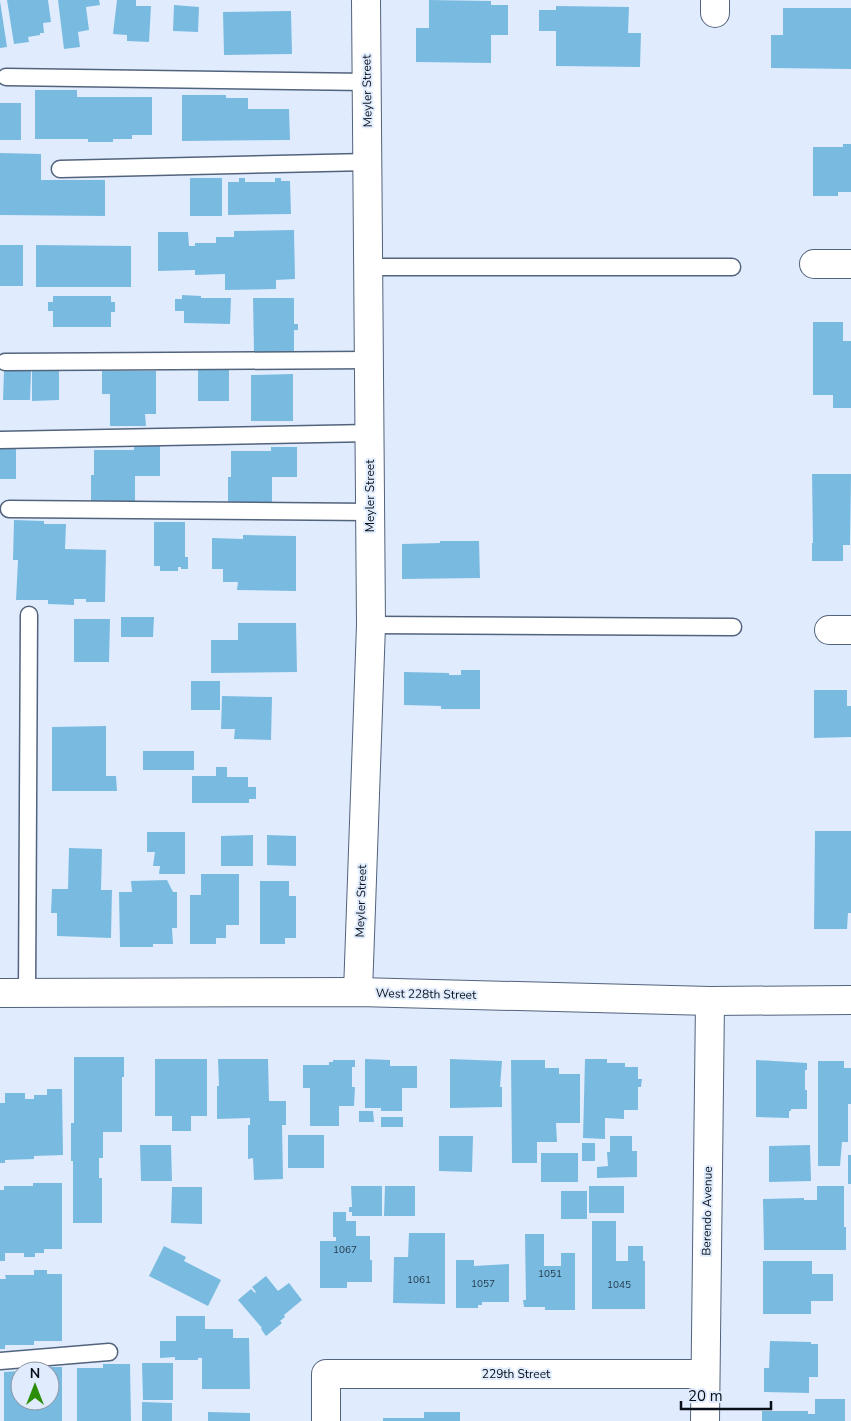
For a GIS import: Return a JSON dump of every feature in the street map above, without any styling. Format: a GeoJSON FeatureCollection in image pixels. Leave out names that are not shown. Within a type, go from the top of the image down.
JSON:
{"type":"FeatureCollection","features":[{"type":"Feature","properties":{"kind":"street","name":"Meyler Street"},"geometry":{"type":"LineString","coordinates":[[358,992],[371,625],[366,0]]}},
{"type":"Feature","properties":{"kind":"street"},"geometry":{"type":"LineString","coordinates":[[814,264],[851,264]]}},
{"type":"Feature","properties":{"kind":"street","name":"West 228th Street"},"geometry":{"type":"LineString","coordinates":[[0,993],[358,992],[710,1001],[851,1000]]}},
{"type":"Feature","properties":{"kind":"street","name":"Berendo Avenue"},"geometry":{"type":"LineString","coordinates":[[705,1421],[710,1001]]}},
{"type":"Feature","properties":{"kind":"street","name":"229th Street"},"geometry":{"type":"LineString","coordinates":[[326,1421],[326,1374],[706,1374]]}},
{"type":"Feature","properties":{"kind":"lane"},"geometry":{"type":"LineString","coordinates":[[6,77],[367,82]]}},
{"type":"Feature","properties":{"kind":"lane"},"geometry":{"type":"LineString","coordinates":[[60,170],[368,162]]}},
{"type":"Feature","properties":{"kind":"lane"},"geometry":{"type":"LineString","coordinates":[[368,267],[732,267]]}},
{"type":"Feature","properties":{"kind":"lane"},"geometry":{"type":"LineString","coordinates":[[5,362],[369,360]]}},
{"type":"Feature","properties":{"kind":"lane"},"geometry":{"type":"LineString","coordinates":[[0,440],[370,433]]}},
{"type":"Feature","properties":{"kind":"lane"},"geometry":{"type":"LineString","coordinates":[[9,509],[370,512]]}},
{"type":"Feature","properties":{"kind":"lane"},"geometry":{"type":"LineString","coordinates":[[27,993],[29,616]]}},
{"type":"Feature","properties":{"kind":"lane"},"geometry":{"type":"LineString","coordinates":[[371,625],[733,627]]}},
{"type":"Feature","properties":{"kind":"lane"},"geometry":{"type":"LineString","coordinates":[[0,1361],[109,1352]]}},
{"type":"Feature","properties":{"kind":"building"},"geometry":{"type":"Polygon","coordinates":[[[7,0],[48,0],[51,22],[43,23],[44,33],[28,37],[29,42],[14,44],[7,0]]]}},
{"type":"Feature","properties":{"kind":"building"},"geometry":{"type":"Polygon","coordinates":[[[58,0],[99,0],[100,5],[86,7],[89,30],[78,32],[80,47],[64,49],[58,0]]]}},
{"type":"Feature","properties":{"kind":"building"},"geometry":{"type":"Polygon","coordinates":[[[117,0],[136,0],[136,6],[151,6],[149,42],[127,41],[127,35],[113,34],[117,0]]]}},
{"type":"Feature","properties":{"kind":"building"},"geometry":{"type":"Polygon","coordinates":[[[429,0],[491,1],[491,5],[508,5],[508,35],[491,35],[491,63],[416,62],[416,28],[429,28],[429,0]]]}},
{"type":"Feature","properties":{"kind":"building"},"geometry":{"type":"Polygon","coordinates":[[[0,1],[7,47],[0,48],[0,1]]]}},
{"type":"Feature","properties":{"kind":"building"},"geometry":{"type":"Polygon","coordinates":[[[174,5],[199,7],[198,32],[173,31],[174,5]]]}},
{"type":"Feature","properties":{"kind":"building"},"geometry":{"type":"Polygon","coordinates":[[[556,6],[629,7],[628,33],[641,33],[640,67],[556,66],[556,31],[539,31],[539,10],[556,10],[556,6]]]}},
{"type":"Feature","properties":{"kind":"building"},"geometry":{"type":"Polygon","coordinates":[[[783,8],[851,8],[851,69],[771,68],[771,35],[783,35],[783,8]]]}},
{"type":"Feature","properties":{"kind":"building"},"geometry":{"type":"Polygon","coordinates":[[[291,11],[292,54],[224,55],[223,12],[291,11]]]}},
{"type":"Feature","properties":{"kind":"building"},"geometry":{"type":"Polygon","coordinates":[[[35,90],[77,90],[77,97],[152,97],[152,135],[132,135],[132,139],[113,139],[113,142],[88,142],[88,139],[35,139],[35,90]]]}},
{"type":"Feature","properties":{"kind":"building"},"geometry":{"type":"Polygon","coordinates":[[[182,95],[226,95],[226,98],[248,98],[248,109],[289,109],[290,140],[182,141],[182,95]]]}},
{"type":"Feature","properties":{"kind":"building"},"geometry":{"type":"Polygon","coordinates":[[[0,103],[21,103],[21,140],[0,140],[0,103]]]}},
{"type":"Feature","properties":{"kind":"building"},"geometry":{"type":"Polygon","coordinates":[[[843,144],[851,144],[851,192],[838,192],[838,196],[813,196],[813,147],[843,147],[843,144]]]}},
{"type":"Feature","properties":{"kind":"building"},"geometry":{"type":"Polygon","coordinates":[[[0,153],[41,154],[41,180],[105,180],[105,216],[0,215],[0,153]]]}},
{"type":"Feature","properties":{"kind":"building"},"geometry":{"type":"Polygon","coordinates":[[[190,178],[222,178],[222,216],[190,216],[190,178]]]}},
{"type":"Feature","properties":{"kind":"building"},"geometry":{"type":"Polygon","coordinates":[[[239,178],[245,178],[245,182],[275,182],[275,178],[281,178],[281,181],[290,181],[291,214],[228,215],[228,182],[239,182],[239,178]]]}},
{"type":"Feature","properties":{"kind":"building"},"geometry":{"type":"Polygon","coordinates":[[[294,230],[295,279],[276,280],[276,289],[225,290],[225,274],[195,275],[195,270],[158,271],[158,232],[188,232],[189,246],[195,246],[195,243],[216,243],[216,237],[234,237],[234,231],[294,230]]]}},
{"type":"Feature","properties":{"kind":"building"},"geometry":{"type":"Polygon","coordinates":[[[0,245],[23,245],[23,286],[0,286],[0,245]]]}},
{"type":"Feature","properties":{"kind":"building"},"geometry":{"type":"Polygon","coordinates":[[[36,245],[131,246],[131,287],[36,287],[36,245]]]}},
{"type":"Feature","properties":{"kind":"building"},"geometry":{"type":"Polygon","coordinates":[[[182,295],[201,296],[201,298],[231,298],[230,324],[184,323],[184,311],[175,311],[175,299],[182,299],[182,295]]]}},
{"type":"Feature","properties":{"kind":"building"},"geometry":{"type":"Polygon","coordinates":[[[53,296],[111,296],[111,302],[115,302],[115,312],[111,312],[111,327],[53,327],[53,311],[48,311],[48,302],[53,302],[53,296]]]}},
{"type":"Feature","properties":{"kind":"building"},"geometry":{"type":"Polygon","coordinates":[[[253,298],[294,298],[294,324],[298,324],[298,330],[294,330],[294,352],[254,352],[253,298]]]}},
{"type":"Feature","properties":{"kind":"building"},"geometry":{"type":"Polygon","coordinates":[[[813,322],[843,322],[843,341],[851,341],[851,408],[833,408],[833,395],[813,395],[813,322]]]}},
{"type":"Feature","properties":{"kind":"building"},"geometry":{"type":"Polygon","coordinates":[[[198,369],[229,370],[229,401],[198,401],[198,369]]]}},
{"type":"Feature","properties":{"kind":"building"},"geometry":{"type":"Polygon","coordinates":[[[32,370],[59,370],[59,400],[32,401],[32,370]]]}},
{"type":"Feature","properties":{"kind":"building"},"geometry":{"type":"Polygon","coordinates":[[[4,371],[31,371],[30,400],[3,400],[4,371]]]}},
{"type":"Feature","properties":{"kind":"building"},"geometry":{"type":"Polygon","coordinates":[[[102,371],[156,371],[156,414],[145,414],[146,426],[110,426],[110,394],[102,394],[102,371]]]}},
{"type":"Feature","properties":{"kind":"building"},"geometry":{"type":"Polygon","coordinates":[[[293,374],[293,421],[251,421],[251,375],[293,374]]]}},
{"type":"Feature","properties":{"kind":"building"},"geometry":{"type":"Polygon","coordinates":[[[134,446],[160,446],[160,476],[135,476],[135,503],[91,503],[91,475],[94,475],[94,450],[134,450],[134,446]]]}},
{"type":"Feature","properties":{"kind":"building"},"geometry":{"type":"Polygon","coordinates":[[[271,447],[297,447],[297,477],[272,477],[272,504],[228,504],[228,477],[231,477],[231,451],[271,451],[271,447]]]}},
{"type":"Feature","properties":{"kind":"building"},"geometry":{"type":"Polygon","coordinates":[[[0,448],[16,448],[16,479],[0,479],[0,448]]]}},
{"type":"Feature","properties":{"kind":"building"},"geometry":{"type":"Polygon","coordinates":[[[812,474],[851,474],[850,545],[843,545],[843,561],[812,561],[812,474]]]}},
{"type":"Feature","properties":{"kind":"building"},"geometry":{"type":"Polygon","coordinates":[[[14,520],[44,521],[44,524],[66,524],[65,549],[106,550],[105,602],[86,602],[86,599],[74,599],[74,605],[48,604],[48,600],[16,600],[18,560],[13,560],[14,520]]]}},
{"type":"Feature","properties":{"kind":"building"},"geometry":{"type":"Polygon","coordinates":[[[154,522],[185,522],[185,557],[188,557],[188,569],[178,567],[178,571],[160,571],[160,566],[154,566],[154,522]]]}},
{"type":"Feature","properties":{"kind":"building"},"geometry":{"type":"Polygon","coordinates":[[[243,535],[296,536],[296,591],[237,590],[238,582],[223,582],[223,569],[212,569],[212,538],[243,539],[243,535]]]}},
{"type":"Feature","properties":{"kind":"building"},"geometry":{"type":"Polygon","coordinates":[[[440,541],[479,541],[480,578],[402,579],[402,544],[440,543],[440,541]]]}},
{"type":"Feature","properties":{"kind":"building"},"geometry":{"type":"Polygon","coordinates":[[[121,617],[154,617],[153,637],[121,637],[121,617]]]}},
{"type":"Feature","properties":{"kind":"building"},"geometry":{"type":"Polygon","coordinates":[[[74,619],[110,619],[109,662],[74,662],[74,619]]]}},
{"type":"Feature","properties":{"kind":"building"},"geometry":{"type":"Polygon","coordinates":[[[238,623],[296,623],[297,672],[211,673],[211,640],[238,640],[238,623]]]}},
{"type":"Feature","properties":{"kind":"building"},"geometry":{"type":"Polygon","coordinates":[[[461,670],[480,670],[480,709],[441,709],[441,706],[404,705],[404,672],[461,675],[461,670]]]}},
{"type":"Feature","properties":{"kind":"building"},"geometry":{"type":"Polygon","coordinates":[[[191,681],[220,681],[220,710],[191,710],[191,681]]]}},
{"type":"Feature","properties":{"kind":"building"},"geometry":{"type":"Polygon","coordinates":[[[814,690],[847,690],[847,706],[851,706],[851,737],[814,738],[814,690]]]}},
{"type":"Feature","properties":{"kind":"building"},"geometry":{"type":"Polygon","coordinates":[[[222,696],[272,697],[271,740],[234,739],[235,729],[221,729],[222,696]]]}},
{"type":"Feature","properties":{"kind":"building"},"geometry":{"type":"Polygon","coordinates":[[[106,726],[106,776],[116,776],[117,791],[52,791],[52,727],[106,726]]]}},
{"type":"Feature","properties":{"kind":"building"},"geometry":{"type":"Polygon","coordinates":[[[143,751],[194,751],[194,770],[143,770],[143,751]]]}},
{"type":"Feature","properties":{"kind":"building"},"geometry":{"type":"Polygon","coordinates":[[[216,767],[227,767],[227,777],[248,777],[248,787],[256,787],[256,799],[249,799],[249,803],[192,803],[192,776],[216,776],[216,767]]]}},
{"type":"Feature","properties":{"kind":"building"},"geometry":{"type":"Polygon","coordinates":[[[815,831],[851,831],[851,913],[848,913],[847,929],[814,929],[815,831]]]}},
{"type":"Feature","properties":{"kind":"building"},"geometry":{"type":"Polygon","coordinates":[[[147,832],[185,832],[185,874],[159,874],[160,866],[153,866],[155,852],[147,852],[147,832]]]}},
{"type":"Feature","properties":{"kind":"building"},"geometry":{"type":"Polygon","coordinates":[[[253,835],[253,866],[221,866],[221,836],[253,835]]]}},
{"type":"Feature","properties":{"kind":"building"},"geometry":{"type":"Polygon","coordinates":[[[267,835],[296,836],[296,866],[267,865],[267,835]]]}},
{"type":"Feature","properties":{"kind":"building"},"geometry":{"type":"Polygon","coordinates":[[[69,848],[102,849],[101,890],[112,890],[111,938],[57,936],[57,913],[51,913],[52,889],[68,889],[69,848]]]}},
{"type":"Feature","properties":{"kind":"building"},"geometry":{"type":"Polygon","coordinates":[[[201,874],[239,874],[239,925],[226,925],[226,938],[216,938],[216,944],[190,944],[190,895],[201,895],[201,874]]]}},
{"type":"Feature","properties":{"kind":"building"},"geometry":{"type":"Polygon","coordinates":[[[167,880],[173,892],[177,892],[177,928],[172,928],[173,944],[153,944],[153,947],[120,947],[119,892],[132,892],[131,881],[167,880]]]}},
{"type":"Feature","properties":{"kind":"building"},"geometry":{"type":"Polygon","coordinates":[[[260,881],[289,881],[289,896],[296,896],[296,938],[285,938],[285,944],[260,944],[260,881]]]}},
{"type":"Feature","properties":{"kind":"building"},"geometry":{"type":"Polygon","coordinates":[[[74,1057],[124,1057],[122,1132],[103,1132],[103,1158],[99,1158],[99,1178],[102,1178],[102,1223],[73,1223],[71,1123],[74,1123],[74,1057]]]}},
{"type":"Feature","properties":{"kind":"building"},"geometry":{"type":"Polygon","coordinates":[[[155,1059],[207,1059],[207,1116],[191,1116],[191,1131],[172,1131],[172,1116],[155,1116],[155,1059]]]}},
{"type":"Feature","properties":{"kind":"building"},"geometry":{"type":"Polygon","coordinates":[[[218,1059],[268,1059],[269,1101],[286,1101],[286,1125],[282,1125],[283,1179],[254,1180],[253,1158],[248,1159],[248,1125],[250,1125],[250,1118],[217,1119],[218,1059]]]}},
{"type":"Feature","properties":{"kind":"building"},"geometry":{"type":"Polygon","coordinates":[[[365,1059],[390,1060],[390,1066],[417,1066],[417,1088],[402,1088],[402,1111],[381,1111],[381,1108],[365,1108],[365,1059]]]}},
{"type":"Feature","properties":{"kind":"building"},"geometry":{"type":"Polygon","coordinates":[[[450,1059],[502,1061],[500,1087],[502,1087],[502,1107],[450,1108],[450,1059]]]}},
{"type":"Feature","properties":{"kind":"building"},"geometry":{"type":"Polygon","coordinates":[[[585,1059],[607,1059],[607,1063],[625,1063],[625,1067],[638,1067],[638,1079],[642,1079],[641,1087],[638,1087],[638,1110],[624,1110],[624,1119],[605,1118],[605,1139],[583,1138],[585,1059]]]}},
{"type":"Feature","properties":{"kind":"building"},"geometry":{"type":"Polygon","coordinates":[[[333,1060],[355,1060],[355,1067],[352,1067],[352,1087],[355,1087],[354,1106],[339,1106],[339,1126],[310,1126],[310,1088],[303,1088],[303,1065],[329,1065],[329,1062],[333,1062],[333,1060]]]}},
{"type":"Feature","properties":{"kind":"building"},"geometry":{"type":"Polygon","coordinates":[[[511,1060],[545,1060],[545,1068],[559,1068],[559,1074],[580,1074],[580,1123],[556,1123],[557,1142],[537,1142],[537,1163],[512,1163],[511,1060]]]}},
{"type":"Feature","properties":{"kind":"building"},"geometry":{"type":"Polygon","coordinates":[[[756,1060],[807,1063],[805,1090],[807,1090],[807,1109],[791,1109],[789,1111],[789,1118],[756,1117],[756,1060]]]}},
{"type":"Feature","properties":{"kind":"building"},"geometry":{"type":"Polygon","coordinates":[[[818,1061],[844,1061],[844,1068],[851,1068],[851,1104],[848,1104],[848,1142],[842,1142],[840,1166],[818,1166],[818,1061]]]}},
{"type":"Feature","properties":{"kind":"building"},"geometry":{"type":"Polygon","coordinates":[[[47,1089],[62,1089],[63,1155],[34,1156],[34,1159],[5,1160],[5,1163],[0,1163],[0,1103],[5,1103],[5,1093],[25,1093],[25,1099],[34,1099],[34,1095],[47,1095],[47,1089]]]}},
{"type":"Feature","properties":{"kind":"building"},"geometry":{"type":"Polygon","coordinates":[[[359,1111],[373,1111],[374,1122],[359,1122],[359,1111]]]}},
{"type":"Feature","properties":{"kind":"building"},"geometry":{"type":"Polygon","coordinates":[[[381,1117],[403,1117],[403,1127],[381,1127],[381,1117]]]}},
{"type":"Feature","properties":{"kind":"building"},"geometry":{"type":"Polygon","coordinates":[[[288,1135],[324,1135],[324,1168],[288,1168],[288,1135]]]}},
{"type":"Feature","properties":{"kind":"building"},"geometry":{"type":"Polygon","coordinates":[[[439,1136],[473,1136],[472,1172],[439,1171],[439,1136]]]}},
{"type":"Feature","properties":{"kind":"building"},"geometry":{"type":"Polygon","coordinates":[[[610,1136],[632,1136],[632,1151],[637,1151],[637,1177],[597,1178],[597,1167],[608,1166],[607,1152],[610,1152],[610,1136]]]}},
{"type":"Feature","properties":{"kind":"building"},"geometry":{"type":"Polygon","coordinates":[[[582,1143],[595,1143],[595,1161],[582,1161],[582,1143]]]}},
{"type":"Feature","properties":{"kind":"building"},"geometry":{"type":"Polygon","coordinates":[[[140,1145],[171,1145],[172,1181],[141,1181],[140,1145]]]}},
{"type":"Feature","properties":{"kind":"building"},"geometry":{"type":"Polygon","coordinates":[[[810,1145],[811,1181],[769,1182],[769,1146],[810,1145]]]}},
{"type":"Feature","properties":{"kind":"building"},"geometry":{"type":"Polygon","coordinates":[[[541,1153],[578,1153],[578,1182],[541,1182],[541,1153]]]}},
{"type":"Feature","properties":{"kind":"building"},"geometry":{"type":"Polygon","coordinates":[[[848,1155],[851,1155],[851,1184],[848,1184],[848,1155]]]}},
{"type":"Feature","properties":{"kind":"building"},"geometry":{"type":"Polygon","coordinates":[[[33,1183],[62,1183],[62,1249],[44,1249],[44,1253],[35,1253],[35,1257],[24,1257],[24,1253],[5,1253],[5,1261],[0,1261],[0,1190],[4,1190],[4,1186],[33,1186],[33,1183]]]}},
{"type":"Feature","properties":{"kind":"building"},"geometry":{"type":"Polygon","coordinates":[[[351,1186],[382,1186],[382,1216],[352,1216],[352,1212],[349,1212],[349,1207],[352,1207],[351,1186]]]}},
{"type":"Feature","properties":{"kind":"building"},"geometry":{"type":"Polygon","coordinates":[[[385,1186],[415,1186],[415,1216],[384,1216],[385,1186]]]}},
{"type":"Feature","properties":{"kind":"building"},"geometry":{"type":"Polygon","coordinates":[[[589,1186],[624,1186],[624,1213],[589,1213],[589,1186]]]}},
{"type":"Feature","properties":{"kind":"building"},"geometry":{"type":"Polygon","coordinates":[[[817,1186],[844,1186],[846,1250],[764,1250],[763,1199],[804,1198],[804,1200],[817,1200],[817,1186]]]}},
{"type":"Feature","properties":{"kind":"building"},"geometry":{"type":"Polygon","coordinates":[[[172,1187],[202,1187],[202,1224],[171,1223],[172,1187]]]}},
{"type":"Feature","properties":{"kind":"building"},"geometry":{"type":"Polygon","coordinates":[[[561,1191],[587,1191],[587,1219],[561,1219],[561,1191]]]}},
{"type":"Feature","properties":{"kind":"building"},"geometry":{"type":"Polygon","coordinates":[[[333,1212],[346,1212],[346,1221],[356,1221],[356,1236],[370,1236],[372,1282],[347,1282],[347,1288],[320,1288],[320,1241],[336,1241],[336,1237],[333,1237],[333,1212]]]}},
{"type":"Feature","properties":{"kind":"building"},"geometry":{"type":"Polygon","coordinates":[[[592,1221],[616,1221],[616,1261],[628,1261],[628,1246],[643,1246],[643,1261],[645,1261],[645,1309],[592,1309],[592,1221]]]}},
{"type":"Feature","properties":{"kind":"building"},"geometry":{"type":"Polygon","coordinates":[[[409,1233],[445,1233],[445,1304],[393,1303],[394,1257],[408,1257],[409,1233]]]}},
{"type":"Feature","properties":{"kind":"building"},"geometry":{"type":"Polygon","coordinates":[[[525,1234],[544,1234],[544,1266],[561,1266],[561,1253],[575,1253],[575,1310],[545,1310],[545,1307],[524,1307],[523,1300],[526,1300],[525,1234]]]}},
{"type":"Feature","properties":{"kind":"building"},"geometry":{"type":"Polygon","coordinates":[[[164,1246],[186,1257],[184,1261],[221,1280],[208,1306],[149,1276],[164,1246]]]}},
{"type":"Feature","properties":{"kind":"building"},"geometry":{"type":"Polygon","coordinates":[[[456,1260],[474,1260],[474,1266],[509,1264],[509,1302],[482,1302],[482,1305],[478,1305],[478,1308],[456,1308],[456,1260]]]}},
{"type":"Feature","properties":{"kind":"building"},"geometry":{"type":"Polygon","coordinates":[[[763,1261],[812,1261],[812,1274],[833,1274],[833,1301],[811,1301],[811,1314],[763,1314],[763,1261]]]}},
{"type":"Feature","properties":{"kind":"building"},"geometry":{"type":"Polygon","coordinates":[[[34,1270],[47,1270],[47,1274],[62,1274],[62,1341],[34,1341],[34,1345],[5,1345],[5,1349],[0,1349],[0,1279],[6,1279],[5,1275],[34,1275],[34,1270]]]}},
{"type":"Feature","properties":{"kind":"building"},"geometry":{"type":"Polygon","coordinates":[[[266,1276],[278,1291],[289,1283],[302,1300],[284,1315],[285,1317],[280,1321],[282,1323],[266,1336],[262,1328],[238,1300],[251,1289],[255,1293],[252,1287],[266,1276]]]}},
{"type":"Feature","properties":{"kind":"building"},"geometry":{"type":"Polygon","coordinates":[[[176,1316],[205,1316],[205,1329],[233,1329],[233,1338],[249,1338],[250,1389],[202,1389],[202,1358],[198,1358],[198,1360],[175,1360],[175,1357],[160,1358],[160,1341],[176,1341],[176,1316]]]}},
{"type":"Feature","properties":{"kind":"building"},"geometry":{"type":"Polygon","coordinates":[[[770,1341],[811,1342],[811,1344],[818,1344],[818,1377],[809,1377],[809,1393],[764,1392],[764,1368],[769,1368],[770,1341]]]}},
{"type":"Feature","properties":{"kind":"building"},"geometry":{"type":"Polygon","coordinates":[[[142,1363],[173,1363],[173,1400],[143,1400],[142,1363]]]}},
{"type":"Feature","properties":{"kind":"building"},"geometry":{"type":"Polygon","coordinates":[[[103,1364],[130,1364],[131,1421],[77,1421],[77,1368],[103,1368],[103,1364]]]}},
{"type":"Feature","properties":{"kind":"building"},"geometry":{"type":"Polygon","coordinates":[[[60,1367],[62,1367],[62,1421],[4,1421],[4,1372],[10,1372],[10,1411],[60,1411],[60,1367]]]}},
{"type":"Feature","properties":{"kind":"building"},"geometry":{"type":"Polygon","coordinates":[[[815,1399],[845,1399],[845,1421],[762,1421],[762,1411],[808,1411],[808,1414],[815,1414],[815,1399]]]}},
{"type":"Feature","properties":{"kind":"building"},"geometry":{"type":"Polygon","coordinates":[[[142,1402],[172,1403],[172,1421],[142,1421],[142,1402]]]}},
{"type":"Feature","properties":{"kind":"building"},"geometry":{"type":"Polygon","coordinates":[[[208,1412],[250,1413],[250,1421],[208,1421],[208,1412]]]}},
{"type":"Feature","properties":{"kind":"building"},"geometry":{"type":"Polygon","coordinates":[[[424,1412],[460,1412],[460,1421],[383,1421],[383,1418],[424,1418],[424,1412]]]}}]}
